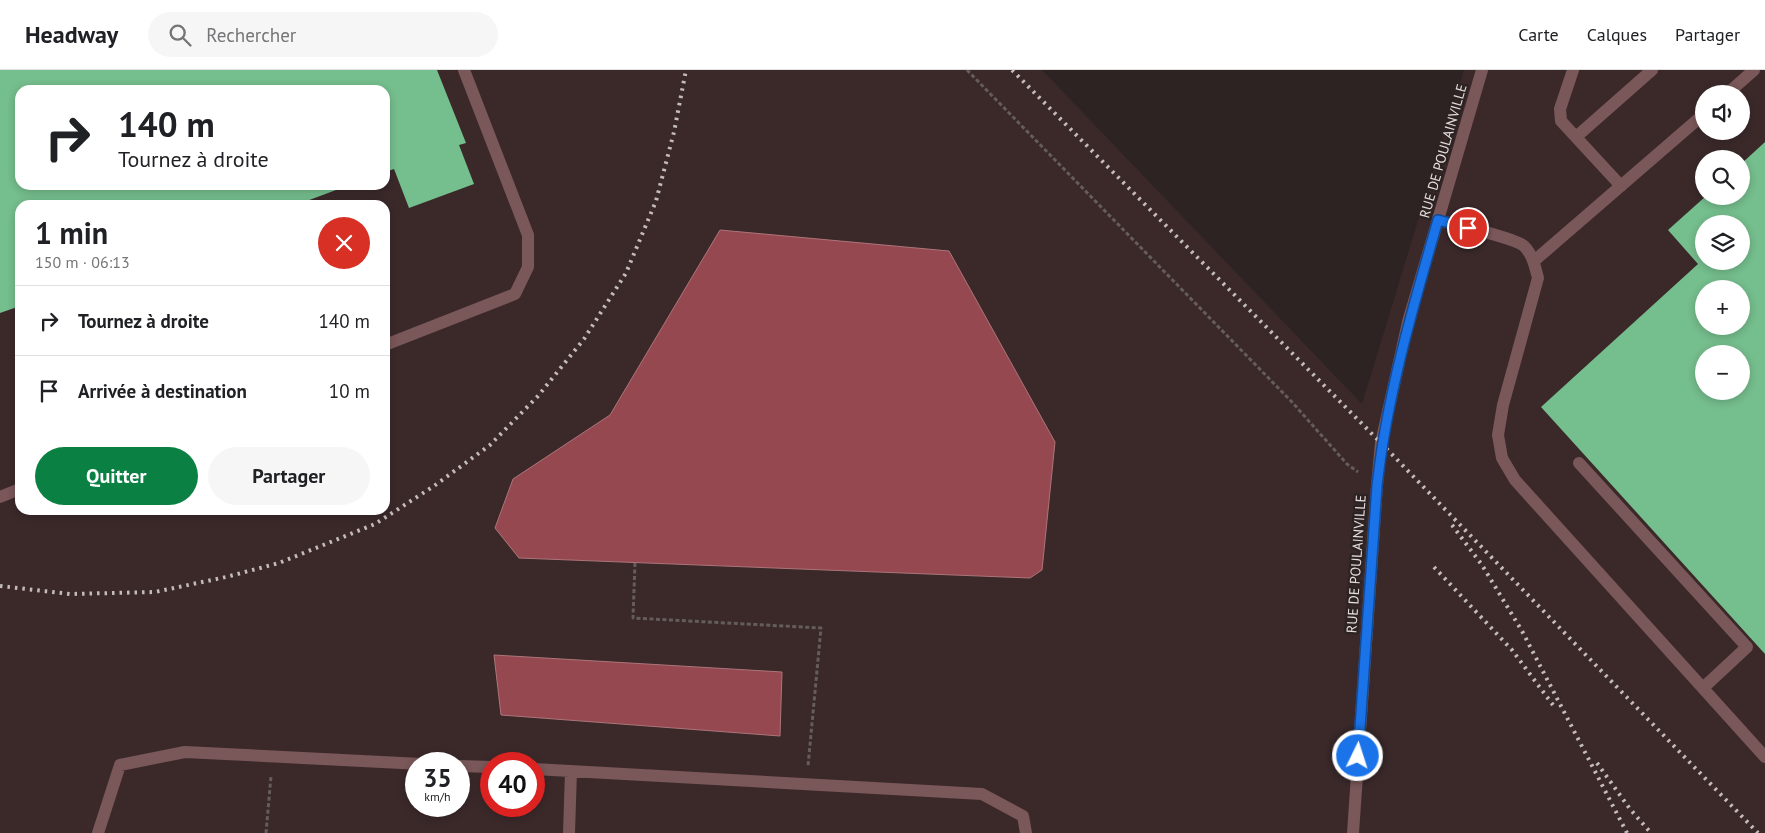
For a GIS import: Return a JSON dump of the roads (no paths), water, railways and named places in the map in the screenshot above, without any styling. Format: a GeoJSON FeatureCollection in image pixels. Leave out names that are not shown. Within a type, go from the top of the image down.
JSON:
{"type":"FeatureCollection","features":[{"type":"Feature","properties":{"kind":"street"},"geometry":{"type":"LineString","coordinates":[[390,344],[515,294],[528,267],[528,235],[464,70]]}},
{"type":"Feature","properties":{"kind":"street","name":"RUE DE POULAINVILLE"},"geometry":{"type":"LineString","coordinates":[[1353,833],[1381,443],[1408,322],[1482,70]]}},
{"type":"Feature","properties":{"kind":"street"},"geometry":{"type":"LineString","coordinates":[[1573,70],[1560,110],[1561,121],[1621,186]]}},
{"type":"Feature","properties":{"kind":"street"},"geometry":{"type":"LineString","coordinates":[[1576,138],[1652,70]]}},
{"type":"Feature","properties":{"kind":"street"},"geometry":{"type":"LineString","coordinates":[[1737,85],[1754,70]]}},
{"type":"Feature","properties":{"kind":"street"},"geometry":{"type":"LineString","coordinates":[[1534,261],[1695,122]]}},
{"type":"Feature","properties":{"kind":"street"},"geometry":{"type":"LineString","coordinates":[[1438,220],[1523,245],[1534,261],[1538,278],[1502,405],[1498,435],[1502,458],[1515,480],[1765,757]]}},
{"type":"Feature","properties":{"kind":"street"},"geometry":{"type":"LineString","coordinates":[[1579,463],[1747,647],[1703,688]]}},
{"type":"Feature","properties":{"kind":"street"},"geometry":{"type":"LineString","coordinates":[[0,496],[15,491]]}},
{"type":"Feature","properties":{"kind":"street"},"geometry":{"type":"LineString","coordinates":[[98,833],[120,765],[185,752],[405,763]]}},
{"type":"Feature","properties":{"kind":"street"},"geometry":{"type":"LineString","coordinates":[[545,770],[982,794],[1023,816],[1026,833]]}},
{"type":"Feature","properties":{"kind":"street"},"geometry":{"type":"LineString","coordinates":[[569,833],[571,771]]}},
{"type":"Feature","properties":{"kind":"railway"},"geometry":{"type":"LineString","coordinates":[[390,514],[434,486],[490,445],[538,396],[584,339],[626,273],[656,201],[674,132],[686,70]]}},
{"type":"Feature","properties":{"kind":"railway"},"geometry":{"type":"LineString","coordinates":[[1012,70],[1381,443],[1758,833]]}},
{"type":"Feature","properties":{"kind":"railway"},"geometry":{"type":"LineString","coordinates":[[0,586],[70,594],[155,592],[226,577],[279,563],[375,524],[389,515]]}},
{"type":"Feature","properties":{"kind":"railway"},"geometry":{"type":"LineString","coordinates":[[1452,525],[1482,565],[1522,631],[1627,833]]}},
{"type":"Feature","properties":{"kind":"railway"},"geometry":{"type":"LineString","coordinates":[[1434,567],[1512,650],[1556,709]]}},
{"type":"Feature","properties":{"kind":"railway"},"geometry":{"type":"LineString","coordinates":[[1597,763],[1630,809],[1651,833]]}}]}
